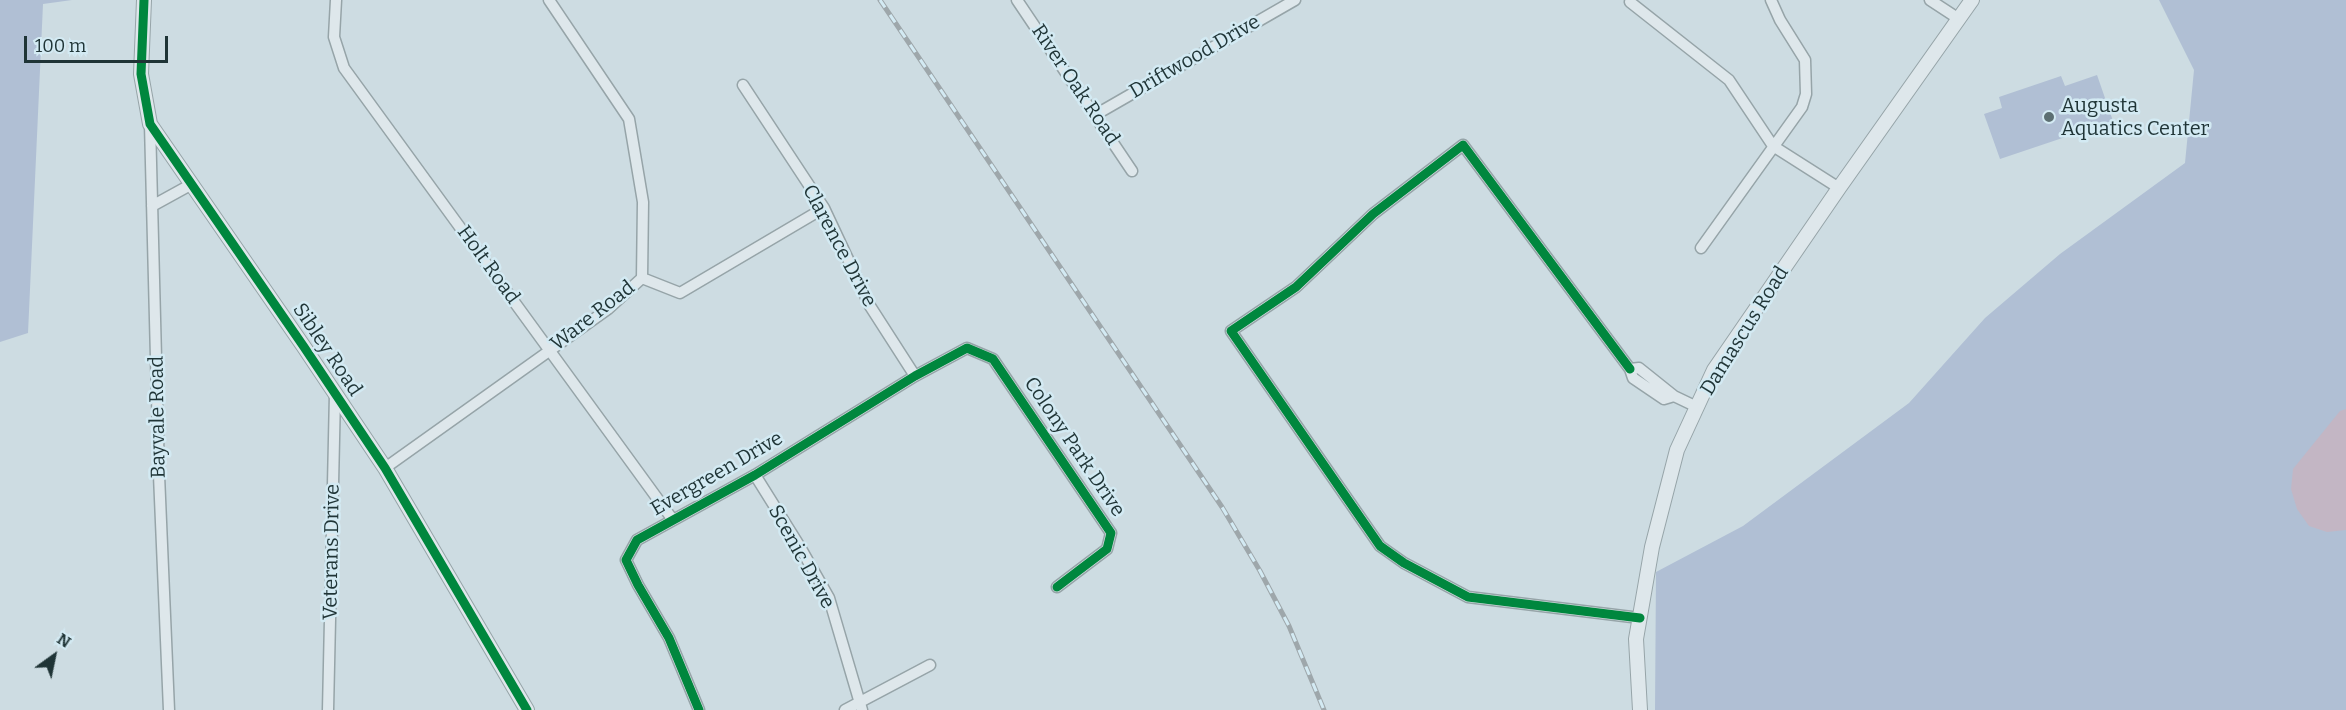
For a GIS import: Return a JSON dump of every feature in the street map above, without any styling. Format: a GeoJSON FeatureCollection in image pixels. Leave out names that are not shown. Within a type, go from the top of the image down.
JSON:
{"type":"FeatureCollection","features":[{"type":"Feature","properties":{"kind":"street","name":"Sibley Road"},"geometry":{"type":"LineString","coordinates":[[144,0],[141,74],[150,124],[385,468],[527,710]]}},
{"type":"Feature","properties":{"kind":"street","name":"Holt Road"},"geometry":{"type":"LineString","coordinates":[[336,0],[334,37],[344,68],[673,520]]}},
{"type":"Feature","properties":{"kind":"street","name":"Ware Road"},"geometry":{"type":"LineString","coordinates":[[385,468],[608,309],[642,278],[643,202],[629,119],[549,0]]}},
{"type":"Feature","properties":{"kind":"street","name":"River Oak Road"},"geometry":{"type":"LineString","coordinates":[[1017,0],[1132,171]]}},
{"type":"Feature","properties":{"kind":"street","name":"Driftwood Drive"},"geometry":{"type":"LineString","coordinates":[[1095,115],[1295,0]]}},
{"type":"Feature","properties":{"kind":"street"},"geometry":{"type":"LineString","coordinates":[[1701,248],[1802,106],[1806,93],[1805,60],[1780,20],[1771,0]]}},
{"type":"Feature","properties":{"kind":"street"},"geometry":{"type":"LineString","coordinates":[[1929,0],[1959,19]]}},
{"type":"Feature","properties":{"kind":"street","name":"Damascus Road"},"geometry":{"type":"LineString","coordinates":[[1640,710],[1636,639],[1652,547],[1677,450],[1714,370],[1972,0]]}},
{"type":"Feature","properties":{"kind":"street"},"geometry":{"type":"LineString","coordinates":[[1630,2],[1729,80],[1773,146],[1839,188]]}},
{"type":"Feature","properties":{"kind":"street","name":"Clarence Drive"},"geometry":{"type":"LineString","coordinates":[[743,86],[824,208],[870,306],[915,376]]}},
{"type":"Feature","properties":{"kind":"street","name":"Bayvale Road"},"geometry":{"type":"LineString","coordinates":[[150,124],[159,475],[169,710]]}},
{"type":"Feature","properties":{"kind":"street"},"geometry":{"type":"LineString","coordinates":[[1640,618],[1468,597],[1404,563],[1380,546],[1231,331],[1296,287],[1373,214],[1463,145],[1630,369],[1639,368],[1674,396],[1697,407]]}},
{"type":"Feature","properties":{"kind":"street"},"geometry":{"type":"LineString","coordinates":[[152,206],[192,184]]}},
{"type":"Feature","properties":{"kind":"street"},"geometry":{"type":"LineString","coordinates":[[642,278],[680,292],[824,208]]}},
{"type":"Feature","properties":{"kind":"street","name":"Evergreen Drive"},"geometry":{"type":"LineString","coordinates":[[699,710],[669,638],[626,560],[637,540],[755,475],[915,376],[967,348],[979,352]]}},
{"type":"Feature","properties":{"kind":"street","name":"Colony Park Drive"},"geometry":{"type":"LineString","coordinates":[[979,352],[993,359],[1111,533],[1107,549],[1057,587]]}},
{"type":"Feature","properties":{"kind":"street","name":"Veterans Drive"},"geometry":{"type":"LineString","coordinates":[[328,710],[335,394]]}},
{"type":"Feature","properties":{"kind":"street","name":"Scenic Drive"},"geometry":{"type":"LineString","coordinates":[[755,475],[800,547],[828,598],[861,706]]}},
{"type":"Feature","properties":{"kind":"street"},"geometry":{"type":"LineString","coordinates":[[845,710],[861,706],[930,665]]}},
{"type":"Feature","properties":{"kind":"shaded area"},"geometry":{"type":"Polygon","coordinates":[[[0,0],[72,0],[43,4],[28,333],[0,342],[0,0]]]}},
{"type":"Feature","properties":{"kind":"shaded area"},"geometry":{"type":"Polygon","coordinates":[[[2159,0],[2346,0],[2346,710],[1655,710],[1656,572],[1743,526],[1909,403],[1985,318],[2060,254],[2185,163],[2194,70],[2159,0]]]}},
{"type":"Feature","properties":{"kind":"shaded area","name":"Augusta Aquatics Center"},"geometry":{"type":"Polygon","coordinates":[[[2097,75],[2113,121],[2000,159],[1984,114],[2002,108],[1999,97],[2061,76],[2065,86],[2097,75]]]}},
{"type":"Feature","properties":{"kind":"shaded area"},"geometry":{"type":"Polygon","coordinates":[[[2346,409],[2346,530],[2327,532],[2309,526],[2297,509],[2291,489],[2293,469],[2340,411],[2346,409]]]}},
{"type":"Feature","properties":{"kind":"railway"},"geometry":{"type":"LineString","coordinates":[[880,0],[1222,507],[1289,626],[1324,710]]}},
{"type":"Feature","properties":{"kind":"cycle path"},"geometry":{"type":"LineString","coordinates":[[144,0],[141,74],[150,124],[385,468],[527,710]]}},
{"type":"Feature","properties":{"kind":"cycle path"},"geometry":{"type":"LineString","coordinates":[[1630,369],[1463,145],[1373,214],[1296,287],[1231,331],[1380,546],[1404,563],[1468,597],[1640,618]]}},
{"type":"Feature","properties":{"kind":"cycle path"},"geometry":{"type":"LineString","coordinates":[[699,710],[669,638],[626,560],[637,540],[755,475],[915,376],[967,348],[993,359],[1111,533],[1107,549],[1057,587]]}},
{"type":"Feature","properties":{"kind":"place","name":"Augusta Aquatics Center"},"geometry":{"type":"Point","coordinates":[2049,117]}}]}
